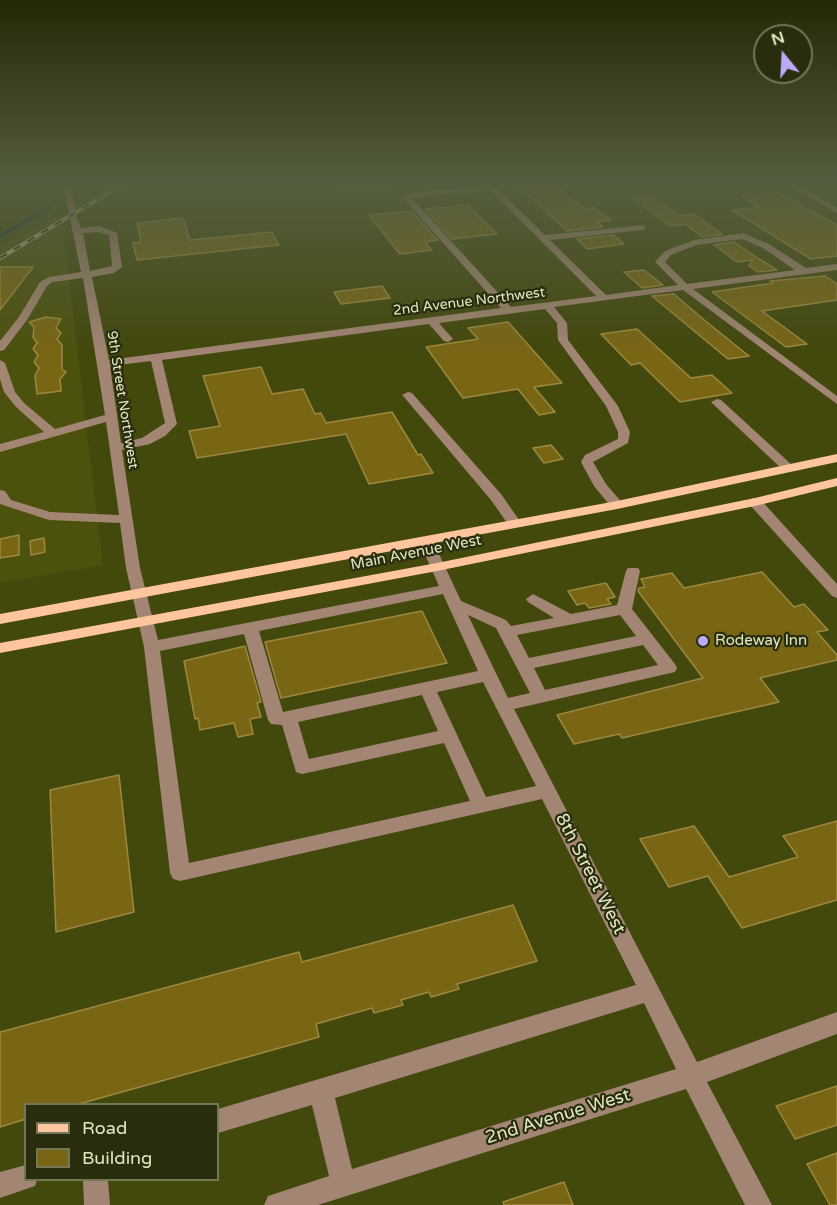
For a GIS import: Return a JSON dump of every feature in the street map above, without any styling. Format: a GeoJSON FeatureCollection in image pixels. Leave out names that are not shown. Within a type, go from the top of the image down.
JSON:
{"type":"FeatureCollection","features":[{"type":"Feature","properties":{"kind":"main road","name":"Main Avenue West"},"geometry":{"type":"LineString","coordinates":[[0,619],[617,505],[837,459]]}},
{"type":"Feature","properties":{"kind":"main road","name":"Main Avenue West"},"geometry":{"type":"LineString","coordinates":[[0,648],[437,567],[755,502],[837,482]]}},
{"type":"Feature","properties":{"kind":"street","name":"9th Street Northwest"},"geometry":{"type":"LineString","coordinates":[[80,240],[104,364],[114,448],[138,594],[152,646],[180,873],[481,806]]}},
{"type":"Feature","properties":{"kind":"street"},"geometry":{"type":"LineString","coordinates":[[0,348],[23,318],[43,284],[60,277],[111,271],[117,267],[114,240]]}},
{"type":"Feature","properties":{"kind":"street"},"geometry":{"type":"LineString","coordinates":[[446,240],[509,311]]}},
{"type":"Feature","properties":{"kind":"street"},"geometry":{"type":"LineString","coordinates":[[545,240],[605,298]]}},
{"type":"Feature","properties":{"kind":"street"},"geometry":{"type":"LineString","coordinates":[[711,240],[694,243],[668,253],[660,262],[686,288],[837,401]]}},
{"type":"Feature","properties":{"kind":"street"},"geometry":{"type":"LineString","coordinates":[[754,240],[805,272]]}},
{"type":"Feature","properties":{"kind":"street","name":"2nd Avenue Northwest"},"geometry":{"type":"LineString","coordinates":[[104,364],[837,267]]}},
{"type":"Feature","properties":{"kind":"street"},"geometry":{"type":"LineString","coordinates":[[548,306],[561,321],[563,340],[612,406],[624,432],[624,440],[589,458],[587,462],[600,486],[617,505]]}},
{"type":"Feature","properties":{"kind":"street"},"geometry":{"type":"LineString","coordinates":[[432,321],[448,339]]}},
{"type":"Feature","properties":{"kind":"street"},"geometry":{"type":"LineString","coordinates":[[114,448],[146,441],[161,434],[171,424],[156,357]]}},
{"type":"Feature","properties":{"kind":"street"},"geometry":{"type":"LineString","coordinates":[[0,363],[10,392],[20,405],[52,434]]}},
{"type":"Feature","properties":{"kind":"street"},"geometry":{"type":"LineString","coordinates":[[408,395],[496,497],[515,524]]}},
{"type":"Feature","properties":{"kind":"street"},"geometry":{"type":"LineString","coordinates":[[717,402],[788,468]]}},
{"type":"Feature","properties":{"kind":"street"},"geometry":{"type":"LineString","coordinates":[[0,448],[111,417]]}},
{"type":"Feature","properties":{"kind":"street"},"geometry":{"type":"LineString","coordinates":[[0,494],[6,503],[49,516],[126,519]]}},
{"type":"Feature","properties":{"kind":"street"},"geometry":{"type":"LineString","coordinates":[[755,502],[837,593]]}},
{"type":"Feature","properties":{"kind":"street","name":"8th Street West"},"geometry":{"type":"LineString","coordinates":[[426,541],[488,675],[759,1205]]}},
{"type":"Feature","properties":{"kind":"street"},"geometry":{"type":"LineString","coordinates":[[624,609],[633,571]]}},
{"type":"Feature","properties":{"kind":"street"},"geometry":{"type":"LineString","coordinates":[[152,646],[451,596],[501,624],[540,696]]}},
{"type":"Feature","properties":{"kind":"street"},"geometry":{"type":"LineString","coordinates":[[532,599],[569,620]]}},
{"type":"Feature","properties":{"kind":"street"},"geometry":{"type":"LineString","coordinates":[[507,632],[624,609]]}},
{"type":"Feature","properties":{"kind":"street"},"geometry":{"type":"LineString","coordinates":[[504,705],[669,668],[624,609]]}},
{"type":"Feature","properties":{"kind":"street"},"geometry":{"type":"LineString","coordinates":[[250,628],[277,720],[488,675]]}},
{"type":"Feature","properties":{"kind":"street"},"geometry":{"type":"LineString","coordinates":[[524,664],[647,639]]}},
{"type":"Feature","properties":{"kind":"street"},"geometry":{"type":"LineString","coordinates":[[428,689],[481,806],[548,791]]}},
{"type":"Feature","properties":{"kind":"street"},"geometry":{"type":"LineString","coordinates":[[289,718],[302,767],[449,735]]}},
{"type":"Feature","properties":{"kind":"street"},"geometry":{"type":"LineString","coordinates":[[219,1121],[650,991]]}},
{"type":"Feature","properties":{"kind":"street","name":"2nd Avenue West"},"geometry":{"type":"LineString","coordinates":[[277,1205],[692,1076],[837,1023]]}},
{"type":"Feature","properties":{"kind":"street"},"geometry":{"type":"LineString","coordinates":[[321,1091],[343,1184]]}},
{"type":"Feature","properties":{"kind":"street"},"geometry":{"type":"LineString","coordinates":[[0,1185],[24,1179]]}},
{"type":"Feature","properties":{"kind":"street"},"geometry":{"type":"LineString","coordinates":[[96,1181],[97,1205]]}},
{"type":"Feature","properties":{"kind":"shaded area"},"geometry":{"type":"Polygon","coordinates":[[[12,240],[64,240],[103,565],[0,583],[0,247],[12,240]]]}},
{"type":"Feature","properties":{"kind":"building"},"geometry":{"type":"Polygon","coordinates":[[[141,240],[276,240],[279,245],[137,260],[133,243],[141,240]]]}},
{"type":"Feature","properties":{"kind":"building"},"geometry":{"type":"Polygon","coordinates":[[[389,240],[436,240],[425,242],[432,250],[400,254],[389,240]]]}},
{"type":"Feature","properties":{"kind":"building"},"geometry":{"type":"Polygon","coordinates":[[[578,240],[620,240],[624,244],[587,249],[578,240]]]}},
{"type":"Feature","properties":{"kind":"building"},"geometry":{"type":"Polygon","coordinates":[[[781,240],[837,240],[837,256],[811,259],[781,240]]]}},
{"type":"Feature","properties":{"kind":"building"},"geometry":{"type":"Polygon","coordinates":[[[734,242],[777,270],[758,272],[749,266],[753,260],[737,262],[714,245],[734,242]]]}},
{"type":"Feature","properties":{"kind":"building"},"geometry":{"type":"Polygon","coordinates":[[[0,267],[33,267],[0,310],[0,267]]]}},
{"type":"Feature","properties":{"kind":"building"},"geometry":{"type":"Polygon","coordinates":[[[644,270],[663,285],[642,288],[624,272],[644,270]]]}},
{"type":"Feature","properties":{"kind":"building"},"geometry":{"type":"Polygon","coordinates":[[[825,276],[837,284],[837,300],[762,311],[807,344],[786,347],[712,292],[773,283],[770,281],[825,276]]]}},
{"type":"Feature","properties":{"kind":"building"},"geometry":{"type":"Polygon","coordinates":[[[382,286],[390,298],[341,304],[334,292],[382,286]]]}},
{"type":"Feature","properties":{"kind":"building"},"geometry":{"type":"Polygon","coordinates":[[[674,294],[749,356],[728,359],[652,296],[674,294]]]}},
{"type":"Feature","properties":{"kind":"building"},"geometry":{"type":"Polygon","coordinates":[[[46,317],[61,319],[56,328],[61,333],[57,339],[62,345],[62,369],[66,372],[60,379],[61,391],[37,394],[35,375],[39,368],[34,362],[38,355],[33,349],[37,343],[33,337],[34,327],[29,322],[46,317]]]}},
{"type":"Feature","properties":{"kind":"building"},"geometry":{"type":"Polygon","coordinates":[[[508,322],[562,383],[534,387],[555,412],[539,415],[518,389],[463,398],[426,347],[478,339],[468,328],[508,322]]]}},
{"type":"Feature","properties":{"kind":"building"},"geometry":{"type":"Polygon","coordinates":[[[637,329],[691,378],[712,375],[732,393],[680,402],[640,363],[631,365],[601,334],[637,329]]]}},
{"type":"Feature","properties":{"kind":"building"},"geometry":{"type":"Polygon","coordinates":[[[261,367],[272,394],[303,389],[315,414],[321,413],[326,423],[392,412],[418,455],[421,454],[433,473],[369,484],[346,434],[197,458],[189,431],[220,426],[203,376],[261,367]]]}},
{"type":"Feature","properties":{"kind":"building"},"geometry":{"type":"Polygon","coordinates":[[[551,445],[563,459],[544,463],[533,448],[551,445]]]}},
{"type":"Feature","properties":{"kind":"building"},"geometry":{"type":"Polygon","coordinates":[[[19,535],[19,555],[0,558],[0,539],[19,535]]]}},
{"type":"Feature","properties":{"kind":"building"},"geometry":{"type":"Polygon","coordinates":[[[44,538],[45,552],[31,555],[30,541],[44,538]]]}},
{"type":"Feature","properties":{"kind":"building"},"geometry":{"type":"Polygon","coordinates":[[[762,572],[794,607],[804,604],[828,630],[817,632],[837,655],[837,660],[760,678],[779,702],[622,738],[619,734],[574,744],[557,715],[703,678],[638,591],[639,588],[645,587],[641,579],[672,573],[684,588],[762,572]]]}},
{"type":"Feature","properties":{"kind":"building"},"geometry":{"type":"Polygon","coordinates":[[[606,583],[615,597],[607,599],[611,604],[589,608],[585,603],[577,605],[568,591],[606,583]]]}},
{"type":"Feature","properties":{"kind":"building"},"geometry":{"type":"Polygon","coordinates":[[[422,611],[447,663],[281,698],[265,642],[422,611]]]}},
{"type":"Feature","properties":{"kind":"building"},"geometry":{"type":"Polygon","coordinates":[[[245,646],[261,702],[257,703],[261,717],[250,719],[253,734],[238,737],[234,723],[200,730],[198,718],[195,719],[184,661],[245,646]]]}},
{"type":"Feature","properties":{"kind":"building"},"geometry":{"type":"Polygon","coordinates":[[[119,775],[134,912],[56,932],[50,790],[119,775]]]}},
{"type":"Feature","properties":{"kind":"building"},"geometry":{"type":"Polygon","coordinates":[[[837,821],[837,900],[742,928],[708,876],[669,887],[640,839],[694,826],[729,877],[798,857],[783,836],[837,821]]]}},
{"type":"Feature","properties":{"kind":"building"},"geometry":{"type":"Polygon","coordinates":[[[513,905],[537,961],[457,984],[459,989],[431,997],[429,992],[401,1000],[403,1005],[374,1013],[372,1008],[316,1024],[319,1037],[83,1103],[24,1103],[24,1120],[0,1127],[0,1032],[299,952],[302,962],[513,905]]]}},
{"type":"Feature","properties":{"kind":"building"},"geometry":{"type":"Polygon","coordinates":[[[837,1086],[837,1125],[795,1139],[776,1106],[837,1086]]]}},
{"type":"Feature","properties":{"kind":"building"},"geometry":{"type":"Polygon","coordinates":[[[837,1153],[837,1205],[830,1205],[807,1164],[837,1153]]]}},
{"type":"Feature","properties":{"kind":"building"},"geometry":{"type":"Polygon","coordinates":[[[564,1182],[573,1205],[504,1205],[503,1202],[564,1182]]]}},
{"type":"Feature","properties":{"kind":"railway"},"geometry":{"type":"LineString","coordinates":[[0,258],[30,240]]}},
{"type":"Feature","properties":{"kind":"place","name":"Rodeway Inn"},"geometry":{"type":"Point","coordinates":[703,641]}}]}
